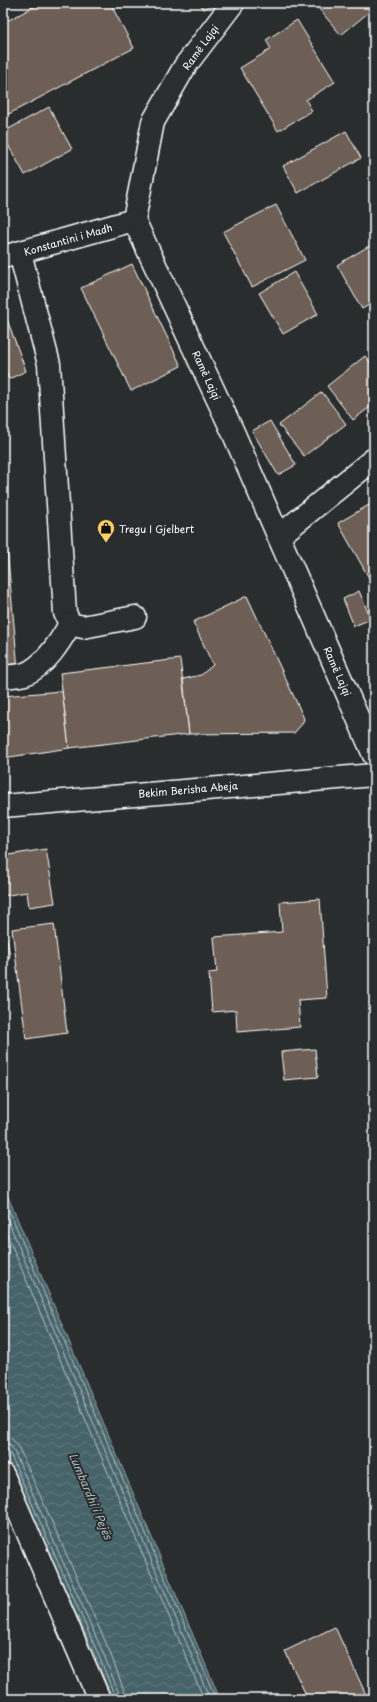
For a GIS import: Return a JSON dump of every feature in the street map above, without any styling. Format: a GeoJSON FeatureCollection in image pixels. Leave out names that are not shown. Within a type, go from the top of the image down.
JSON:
{"type":"FeatureCollection","features":[{"type":"Feature","properties":{"kind":"street","name":"Ramē Lajqi"},"geometry":{"type":"LineString","coordinates":[[233,3],[185,66],[153,122],[134,220],[234,432],[374,754]]}},
{"type":"Feature","properties":{"kind":"street","name":"Konstantini i Madh"},"geometry":{"type":"LineString","coordinates":[[12,255],[134,220]]}},
{"type":"Feature","properties":{"kind":"street"},"geometry":{"type":"LineString","coordinates":[[12,255],[49,364],[65,613],[70,624]]}},
{"type":"Feature","properties":{"kind":"street"},"geometry":{"type":"LineString","coordinates":[[279,536],[374,459]]}},
{"type":"Feature","properties":{"kind":"street"},"geometry":{"type":"LineString","coordinates":[[70,624],[83,627],[135,617]]}},
{"type":"Feature","properties":{"kind":"street"},"geometry":{"type":"LineString","coordinates":[[3,677],[25,674],[41,662],[57,647],[70,624]]}},
{"type":"Feature","properties":{"kind":"street","name":"Bekim Berisha Abeja"},"geometry":{"type":"LineString","coordinates":[[3,806],[374,775]]}},
{"type":"Feature","properties":{"kind":"street"},"geometry":{"type":"LineString","coordinates":[[3,1475],[7,1497],[99,1699]]}},
{"type":"Feature","properties":{"kind":"water","name":"Lumbardhi i Pejës"},"geometry":{"type":"Polygon","coordinates":[[[3,1185],[220,1699],[112,1699],[96,1658],[10,1465],[3,1448],[3,1185]]]}},
{"type":"Feature","properties":{"kind":"building"},"geometry":{"type":"Polygon","coordinates":[[[41,3],[110,3],[134,48],[3,117],[3,18],[5,22],[41,3]]]}},
{"type":"Feature","properties":{"kind":"building"},"geometry":{"type":"Polygon","coordinates":[[[200,3],[216,3],[203,9],[200,3]]]}},
{"type":"Feature","properties":{"kind":"building"},"geometry":{"type":"Polygon","coordinates":[[[314,3],[374,3],[374,8],[341,35],[314,3]]]}},
{"type":"Feature","properties":{"kind":"building"},"geometry":{"type":"Polygon","coordinates":[[[297,20],[335,82],[306,100],[312,111],[278,131],[240,68],[271,49],[266,40],[297,20]]]}},
{"type":"Feature","properties":{"kind":"building"},"geometry":{"type":"Polygon","coordinates":[[[49,107],[72,149],[25,175],[3,136],[3,132],[49,107]]]}},
{"type":"Feature","properties":{"kind":"building"},"geometry":{"type":"Polygon","coordinates":[[[346,131],[361,158],[298,193],[283,166],[346,131]]]}},
{"type":"Feature","properties":{"kind":"building"},"geometry":{"type":"Polygon","coordinates":[[[276,205],[305,260],[252,287],[223,232],[276,205]]]}},
{"type":"Feature","properties":{"kind":"building"},"geometry":{"type":"Polygon","coordinates":[[[374,243],[374,302],[362,309],[337,265],[374,243]]]}},
{"type":"Feature","properties":{"kind":"building"},"geometry":{"type":"Polygon","coordinates":[[[132,264],[181,366],[131,391],[81,288],[132,264]]]}},
{"type":"Feature","properties":{"kind":"building"},"geometry":{"type":"Polygon","coordinates":[[[294,272],[318,314],[283,334],[259,293],[294,272]]]}},
{"type":"Feature","properties":{"kind":"building"},"geometry":{"type":"Polygon","coordinates":[[[4,311],[26,371],[9,379],[5,371],[3,372],[4,311]]]}},
{"type":"Feature","properties":{"kind":"building"},"geometry":{"type":"Polygon","coordinates":[[[365,356],[374,367],[374,404],[353,420],[327,386],[365,356]]]}},
{"type":"Feature","properties":{"kind":"building"},"geometry":{"type":"Polygon","coordinates":[[[322,392],[346,424],[304,456],[279,425],[322,392]]]}},
{"type":"Feature","properties":{"kind":"building"},"geometry":{"type":"Polygon","coordinates":[[[270,421],[296,465],[278,475],[252,431],[270,421]]]}},
{"type":"Feature","properties":{"kind":"building"},"geometry":{"type":"Polygon","coordinates":[[[374,502],[374,584],[373,585],[338,523],[374,502]]]}},
{"type":"Feature","properties":{"kind":"building"},"geometry":{"type":"Polygon","coordinates":[[[3,510],[7,547],[3,548],[3,510]]]}},
{"type":"Feature","properties":{"kind":"building"},"geometry":{"type":"Polygon","coordinates":[[[7,547],[18,670],[3,671],[3,548],[7,547]]]}},
{"type":"Feature","properties":{"kind":"building"},"geometry":{"type":"Polygon","coordinates":[[[359,591],[371,619],[354,626],[343,599],[359,591]]]}},
{"type":"Feature","properties":{"kind":"building"},"geometry":{"type":"Polygon","coordinates":[[[247,596],[302,714],[304,719],[302,724],[294,733],[189,734],[183,679],[201,675],[213,665],[193,622],[247,596]]]}},
{"type":"Feature","properties":{"kind":"building"},"geometry":{"type":"Polygon","coordinates":[[[180,659],[189,734],[69,748],[60,673],[180,659]]]}},
{"type":"Feature","properties":{"kind":"building"},"geometry":{"type":"Polygon","coordinates":[[[62,691],[69,748],[3,758],[3,696],[62,691]]]}},
{"type":"Feature","properties":{"kind":"building"},"geometry":{"type":"Polygon","coordinates":[[[46,849],[55,903],[29,907],[27,892],[3,896],[3,856],[46,849]]]}},
{"type":"Feature","properties":{"kind":"building"},"geometry":{"type":"Polygon","coordinates":[[[320,899],[327,998],[298,1000],[300,1027],[237,1032],[236,1010],[212,1012],[209,973],[217,972],[214,937],[282,932],[280,902],[320,899]]]}},
{"type":"Feature","properties":{"kind":"building"},"geometry":{"type":"Polygon","coordinates":[[[3,915],[10,957],[3,959],[3,915]]]}},
{"type":"Feature","properties":{"kind":"building"},"geometry":{"type":"Polygon","coordinates":[[[54,924],[67,1033],[26,1039],[12,929],[54,924]]]}},
{"type":"Feature","properties":{"kind":"building"},"geometry":{"type":"Polygon","coordinates":[[[315,1049],[318,1077],[284,1080],[281,1052],[315,1049]]]}},
{"type":"Feature","properties":{"kind":"building"},"geometry":{"type":"Polygon","coordinates":[[[335,1627],[368,1699],[308,1699],[285,1651],[335,1627]]]}},
{"type":"Feature","properties":{"kind":"place","name":"Tregu I Gjelbert"},"geometry":{"type":"Point","coordinates":[106,543]}}]}
